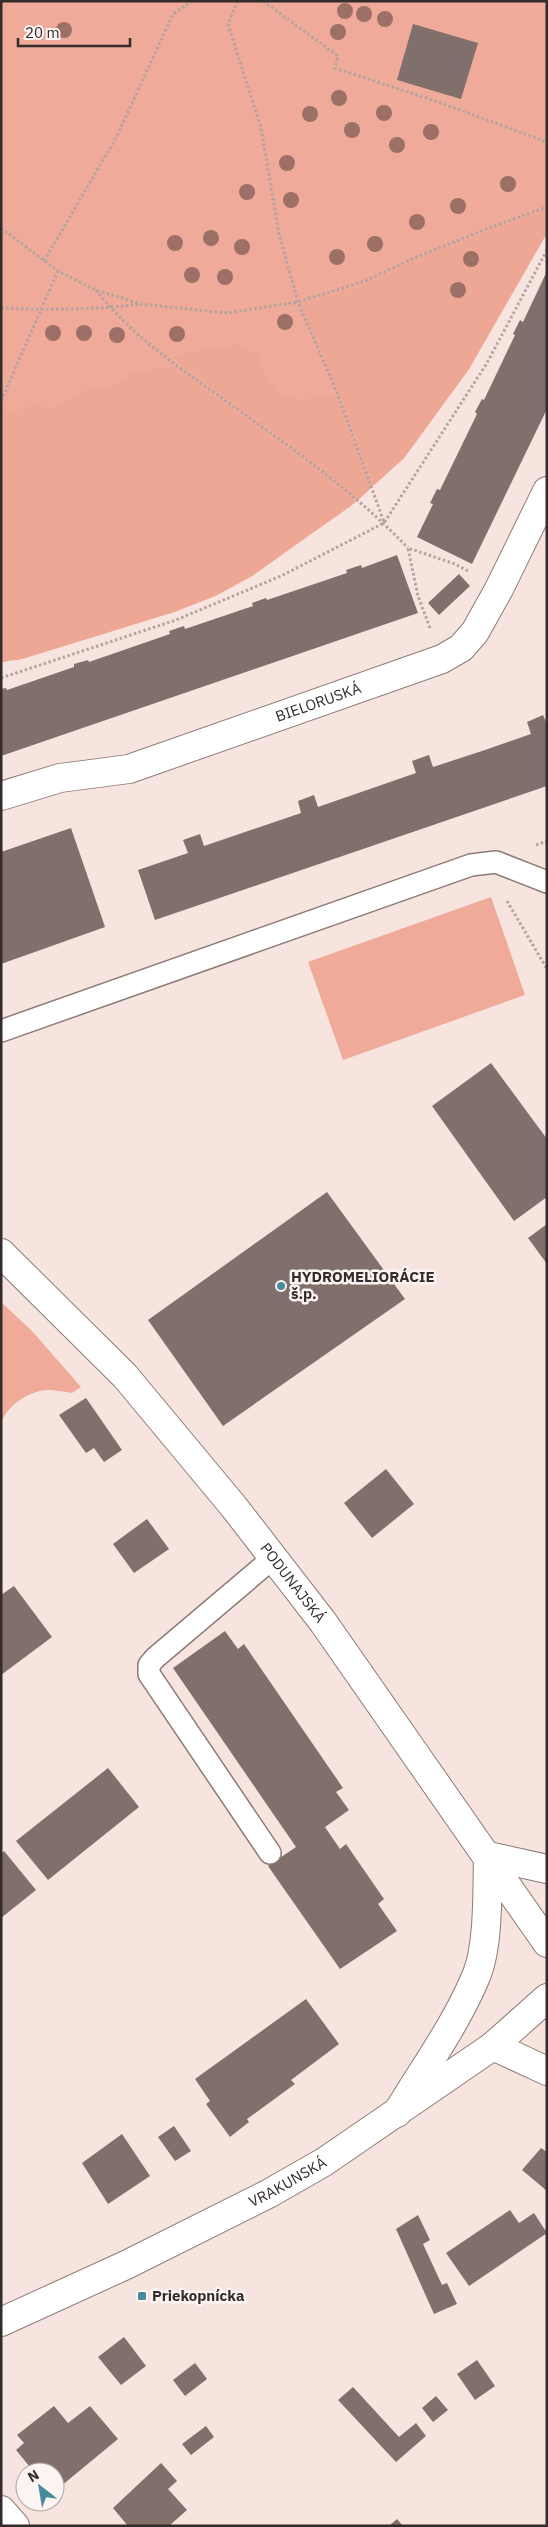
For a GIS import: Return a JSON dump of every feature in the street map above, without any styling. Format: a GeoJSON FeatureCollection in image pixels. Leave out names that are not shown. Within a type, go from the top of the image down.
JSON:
{"type":"FeatureCollection","features":[{"type":"Feature","properties":{"kind":"street","name":"BIELORUSKÁ"},"geometry":{"type":"LineString","coordinates":[[1,796],[60,778],[130,768],[442,659],[461,648],[475,632],[499,590],[547,491]]}},
{"type":"Feature","properties":{"kind":"street","name":"PODUNAJSKÁ"},"geometry":{"type":"LineString","coordinates":[[1,1254],[125,1376],[273,1558],[323,1622],[547,1943]]}},
{"type":"Feature","properties":{"kind":"street"},"geometry":{"type":"LineString","coordinates":[[397,2113],[454,2018],[478,1972],[487,1920],[488,1856],[547,1869]]}},
{"type":"Feature","properties":{"kind":"street","name":"VRAKUNSKÁ"},"geometry":{"type":"LineString","coordinates":[[1,2322],[126,2265],[268,2194],[324,2162],[493,2046],[547,1998]]}},
{"type":"Feature","properties":{"kind":"street"},"geometry":{"type":"LineString","coordinates":[[493,2046],[547,2071]]}},
{"type":"Feature","properties":{"kind":"street"},"geometry":{"type":"LineString","coordinates":[[1,2510],[15,2526]]}},
{"type":"Feature","properties":{"kind":"lane"},"geometry":{"type":"LineString","coordinates":[[1,1031],[471,865],[496,862],[547,882]]}},
{"type":"Feature","properties":{"kind":"lane"},"geometry":{"type":"LineString","coordinates":[[270,1853],[149,1674],[149,1665],[273,1558]]}},
{"type":"Feature","properties":{"kind":"path"},"geometry":{"type":"LineString","coordinates":[[44,261],[116,138],[173,14],[192,1]]}},
{"type":"Feature","properties":{"kind":"path"},"geometry":{"type":"LineString","coordinates":[[238,1],[228,24],[261,128],[279,234],[298,302],[336,390],[384,523]]}},
{"type":"Feature","properties":{"kind":"path"},"geometry":{"type":"LineString","coordinates":[[263,1],[338,56],[335,68],[441,103],[547,142]]}},
{"type":"Feature","properties":{"kind":"path"},"geometry":{"type":"LineString","coordinates":[[1,228],[58,271],[96,290],[141,304],[227,313],[298,302],[365,281],[448,244],[547,207]]}},
{"type":"Feature","properties":{"kind":"path"},"geometry":{"type":"LineString","coordinates":[[1,678],[176,620],[281,576],[384,523],[487,363],[547,250]]}},
{"type":"Feature","properties":{"kind":"path"},"geometry":{"type":"LineString","coordinates":[[1,401],[58,271]]}},
{"type":"Feature","properties":{"kind":"path"},"geometry":{"type":"LineString","coordinates":[[96,290],[110,308],[151,347],[300,455],[384,523],[408,548],[455,564],[499,590]]}},
{"type":"Feature","properties":{"kind":"path"},"geometry":{"type":"LineString","coordinates":[[1,308],[40,310],[110,308],[141,304]]}},
{"type":"Feature","properties":{"kind":"path"},"geometry":{"type":"LineString","coordinates":[[408,548],[418,596],[442,659]]}},
{"type":"Feature","properties":{"kind":"path"},"geometry":{"type":"LineString","coordinates":[[503,894],[547,969]]}},
{"type":"Feature","properties":{"kind":"shaded area"},"geometry":{"type":"Polygon","coordinates":[[[1,1],[547,1],[547,233],[469,369],[404,458],[351,506],[252,576],[215,596],[174,612],[22,659],[1,662],[1,1]]]}},
{"type":"Feature","properties":{"kind":"shaded area"},"geometry":{"type":"Polygon","coordinates":[[[547,210],[547,233],[469,369],[404,458],[374,485],[342,398],[301,304],[362,286],[414,260],[547,210]]]}},
{"type":"Feature","properties":{"kind":"shaded area"},"geometry":{"type":"Polygon","coordinates":[[[239,344],[258,355],[266,375],[278,393],[300,400],[335,395],[370,489],[358,500],[313,462],[171,356],[239,344]]]}},
{"type":"Feature","properties":{"kind":"shaded area"},"geometry":{"type":"Polygon","coordinates":[[[173,367],[307,463],[355,502],[252,576],[215,596],[174,612],[22,659],[1,662],[1,416],[33,405],[53,408],[84,390],[108,388],[135,372],[173,367]]]}},
{"type":"Feature","properties":{"kind":"shaded area"},"geometry":{"type":"Polygon","coordinates":[[[491,897],[525,995],[343,1060],[308,962],[491,897]]]}},
{"type":"Feature","properties":{"kind":"shaded area"},"geometry":{"type":"Polygon","coordinates":[[[1,1302],[32,1331],[81,1387],[72,1393],[48,1390],[26,1396],[12,1406],[3,1418],[1,1425],[1,1302]]]}},
{"type":"Feature","properties":{"kind":"building"},"geometry":{"type":"Polygon","coordinates":[[[413,24],[478,43],[461,99],[397,80],[413,24]]]}},
{"type":"Feature","properties":{"kind":"building"},"geometry":{"type":"Polygon","coordinates":[[[547,271],[547,409],[472,564],[417,537],[433,504],[430,503],[437,489],[440,490],[477,414],[475,412],[482,399],[484,400],[515,335],[513,334],[520,320],[523,322],[547,271]]]}},
{"type":"Feature","properties":{"kind":"building"},"geometry":{"type":"Polygon","coordinates":[[[397,555],[418,613],[1,756],[1,689],[6,688],[7,690],[74,667],[74,664],[88,660],[89,662],[170,634],[169,631],[184,626],[185,629],[253,606],[252,603],[266,598],[267,600],[347,573],[346,570],[361,565],[362,568],[397,555]]]}},
{"type":"Feature","properties":{"kind":"building"},"geometry":{"type":"Polygon","coordinates":[[[459,574],[470,586],[439,615],[428,603],[459,574]]]}},
{"type":"Feature","properties":{"kind":"building"},"geometry":{"type":"Polygon","coordinates":[[[543,715],[547,724],[547,786],[155,920],[138,870],[188,853],[183,840],[200,834],[204,846],[301,813],[298,801],[314,795],[318,807],[416,773],[412,761],[429,755],[433,767],[485,750],[531,734],[527,722],[543,715]]]}},
{"type":"Feature","properties":{"kind":"building"},"geometry":{"type":"Polygon","coordinates":[[[71,828],[105,927],[1,964],[1,852],[71,828]]]}},
{"type":"Feature","properties":{"kind":"building"},"geometry":{"type":"Polygon","coordinates":[[[491,1063],[547,1139],[547,1197],[514,1221],[432,1106],[491,1063]]]}},
{"type":"Feature","properties":{"kind":"building"},"geometry":{"type":"Polygon","coordinates":[[[327,1192],[405,1299],[223,1426],[148,1320],[327,1192]]]}},
{"type":"Feature","properties":{"kind":"building"},"geometry":{"type":"Polygon","coordinates":[[[547,1224],[547,1264],[528,1238],[547,1224]]]}},
{"type":"Feature","properties":{"kind":"building"},"geometry":{"type":"Polygon","coordinates":[[[86,1398],[122,1450],[104,1462],[94,1448],[86,1453],[59,1415],[86,1398]]]}},
{"type":"Feature","properties":{"kind":"building"},"geometry":{"type":"Polygon","coordinates":[[[386,1469],[414,1504],[372,1538],[344,1503],[386,1469]]]}},
{"type":"Feature","properties":{"kind":"building"},"geometry":{"type":"Polygon","coordinates":[[[147,1519],[169,1549],[134,1573],[113,1544],[147,1519]]]}},
{"type":"Feature","properties":{"kind":"building"},"geometry":{"type":"Polygon","coordinates":[[[14,1586],[52,1637],[1,1675],[1,1595],[14,1586]]]}},
{"type":"Feature","properties":{"kind":"building"},"geometry":{"type":"Polygon","coordinates":[[[225,1631],[238,1649],[244,1644],[343,1788],[336,1792],[349,1810],[325,1827],[340,1849],[346,1844],[384,1899],[378,1904],[397,1931],[340,1969],[268,1866],[296,1847],[173,1668],[225,1631]]]}},
{"type":"Feature","properties":{"kind":"building"},"geometry":{"type":"Polygon","coordinates":[[[108,1768],[139,1807],[48,1880],[16,1841],[108,1768]]]}},
{"type":"Feature","properties":{"kind":"building"},"geometry":{"type":"Polygon","coordinates":[[[4,1851],[36,1890],[1,1918],[1,1854],[4,1851]]]}},
{"type":"Feature","properties":{"kind":"building"},"geometry":{"type":"Polygon","coordinates":[[[306,1999],[339,2044],[291,2080],[295,2084],[247,2119],[249,2122],[230,2137],[206,2104],[210,2101],[195,2079],[306,1999]]]}},
{"type":"Feature","properties":{"kind":"building"},"geometry":{"type":"Polygon","coordinates":[[[174,2126],[191,2151],[175,2161],[158,2137],[174,2126]]]}},
{"type":"Feature","properties":{"kind":"building"},"geometry":{"type":"Polygon","coordinates":[[[122,2134],[150,2176],[108,2204],[82,2163],[122,2134]]]}},
{"type":"Feature","properties":{"kind":"building"},"geometry":{"type":"Polygon","coordinates":[[[541,2148],[547,2152],[547,2191],[522,2170],[541,2148]]]}},
{"type":"Feature","properties":{"kind":"building"},"geometry":{"type":"Polygon","coordinates":[[[510,2210],[519,2223],[534,2213],[547,2233],[469,2286],[446,2253],[510,2210]]]}},
{"type":"Feature","properties":{"kind":"building"},"geometry":{"type":"Polygon","coordinates":[[[418,2215],[430,2240],[423,2244],[442,2285],[447,2283],[457,2304],[434,2314],[396,2229],[418,2215]]]}},
{"type":"Feature","properties":{"kind":"building"},"geometry":{"type":"Polygon","coordinates":[[[124,2337],[146,2366],[121,2385],[98,2357],[124,2337]]]}},
{"type":"Feature","properties":{"kind":"building"},"geometry":{"type":"Polygon","coordinates":[[[477,2360],[495,2386],[475,2400],[457,2374],[477,2360]]]}},
{"type":"Feature","properties":{"kind":"building"},"geometry":{"type":"Polygon","coordinates":[[[195,2363],[207,2379],[185,2396],[173,2380],[195,2363]]]}},
{"type":"Feature","properties":{"kind":"building"},"geometry":{"type":"Polygon","coordinates":[[[353,2387],[399,2437],[416,2423],[426,2436],[396,2462],[338,2400],[353,2387]]]}},
{"type":"Feature","properties":{"kind":"building"},"geometry":{"type":"Polygon","coordinates":[[[436,2396],[448,2410],[433,2422],[422,2408],[436,2396]]]}},
{"type":"Feature","properties":{"kind":"building"},"geometry":{"type":"Polygon","coordinates":[[[54,2406],[68,2423],[90,2406],[118,2439],[65,2483],[65,2462],[26,2462],[16,2450],[24,2443],[17,2435],[54,2406]]]}},
{"type":"Feature","properties":{"kind":"building"},"geometry":{"type":"Polygon","coordinates":[[[206,2426],[214,2437],[191,2455],[182,2444],[206,2426]]]}},
{"type":"Feature","properties":{"kind":"building"},"geometry":{"type":"Polygon","coordinates":[[[161,2463],[177,2481],[168,2489],[187,2510],[169,2526],[128,2526],[113,2508],[161,2463]]]}},
{"type":"Feature","properties":{"kind":"building"},"geometry":{"type":"Polygon","coordinates":[[[397,2519],[403,2526],[389,2526],[397,2519]]]}},
{"type":"Feature","properties":{"kind":"place","name":"HYDROMELIORÁCIE š.p."},"geometry":{"type":"Point","coordinates":[281,1286]}},
{"type":"Feature","properties":{"kind":"place","name":"Priekopnícka"},"geometry":{"type":"Point","coordinates":[142,2296]}}]}
